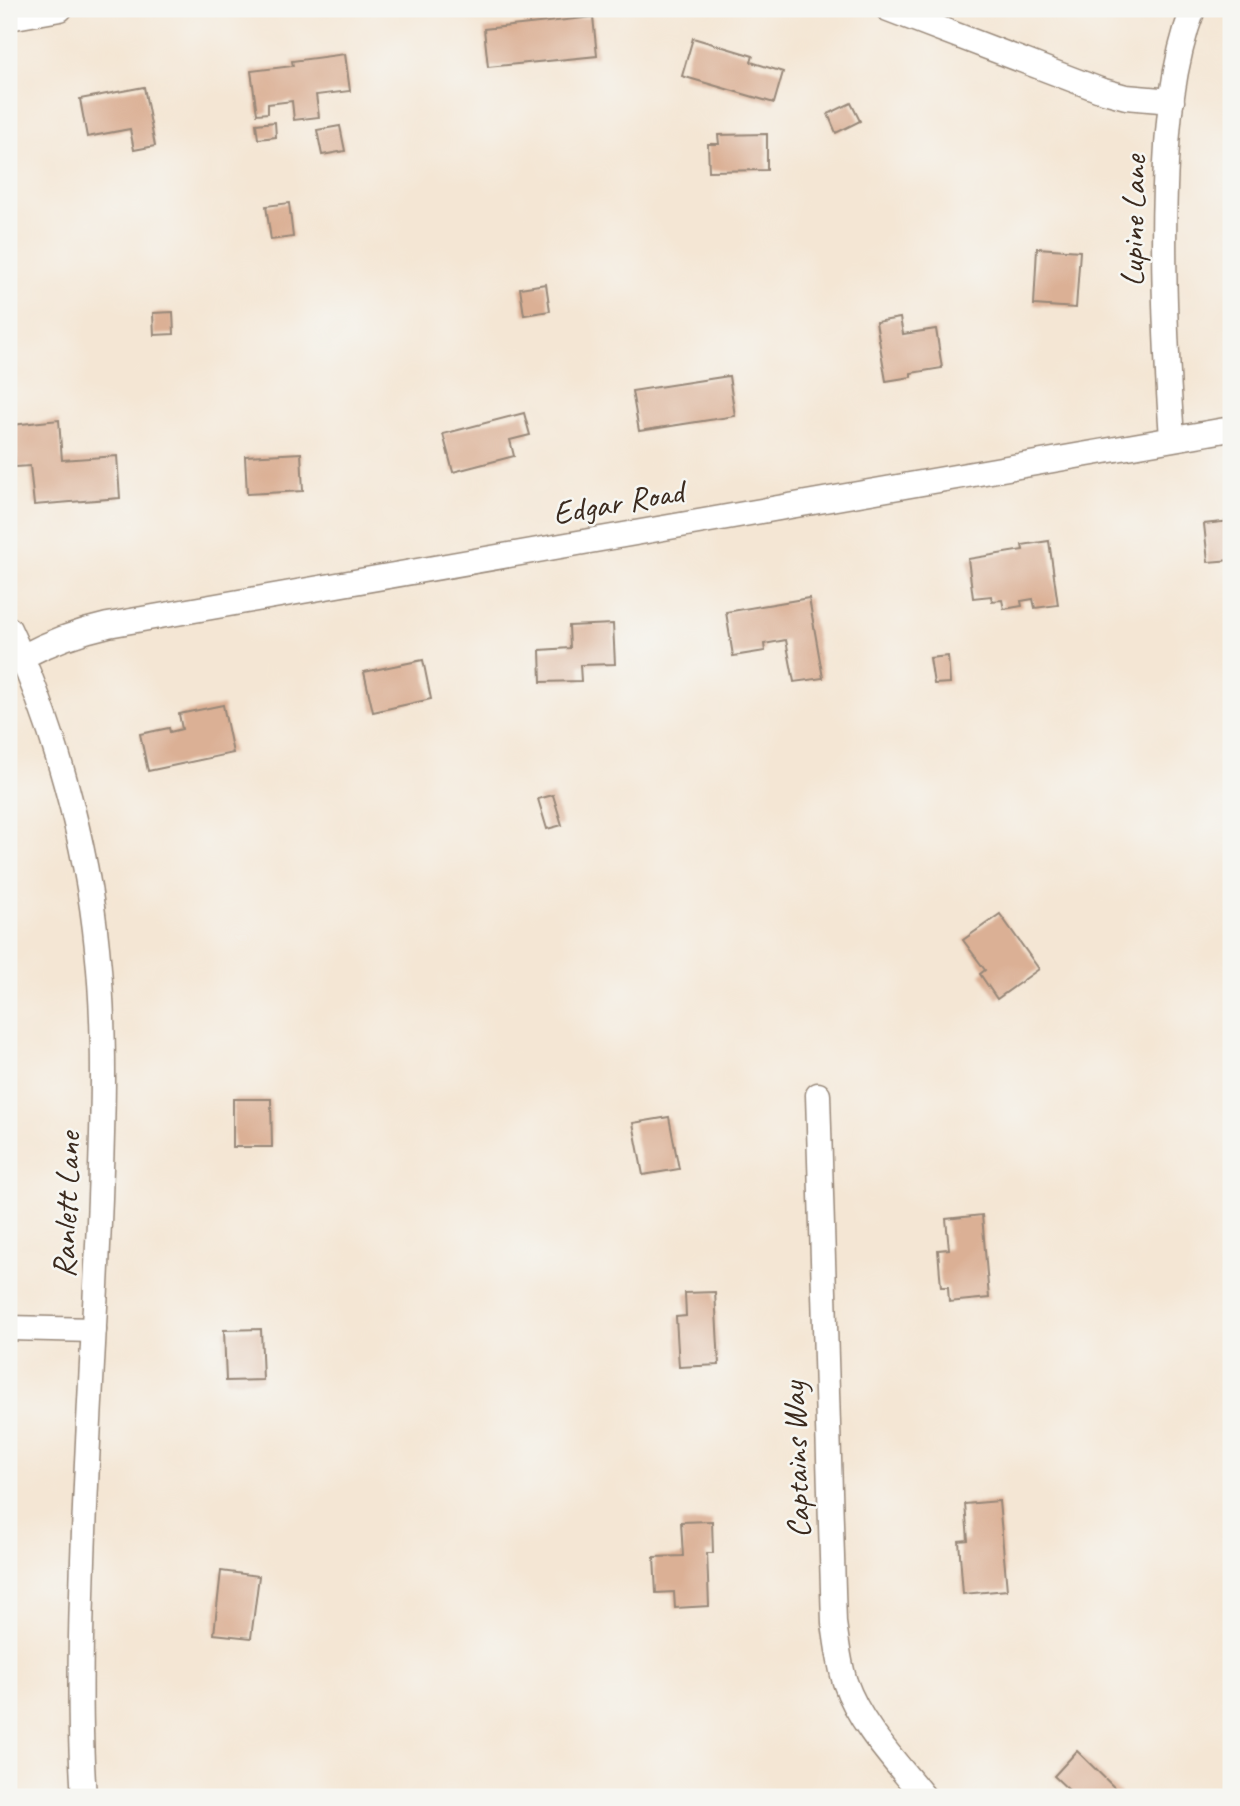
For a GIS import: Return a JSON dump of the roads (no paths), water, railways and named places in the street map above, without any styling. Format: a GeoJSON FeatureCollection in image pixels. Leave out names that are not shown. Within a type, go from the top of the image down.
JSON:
{"type":"FeatureCollection","features":[{"type":"Feature","properties":{"kind":"street"},"geometry":{"type":"LineString","coordinates":[[9,18],[60,9]]}},
{"type":"Feature","properties":{"kind":"street"},"geometry":{"type":"LineString","coordinates":[[888,9],[1100,90],[1137,99],[1172,101]]}},
{"type":"Feature","properties":{"kind":"street","name":"Lupine Lane"},"geometry":{"type":"LineString","coordinates":[[1172,438],[1163,272],[1166,156],[1178,63],[1194,9]]}},
{"type":"Feature","properties":{"kind":"street","name":"Edgar Road"},"geometry":{"type":"LineString","coordinates":[[22,657],[66,636],[108,625],[1231,429]]}},
{"type":"Feature","properties":{"kind":"street","name":"Ranlett Lane"},"geometry":{"type":"LineString","coordinates":[[9,629],[40,701],[67,796],[90,896],[97,948],[103,1097],[82,1611],[81,1730],[84,1797]]}},
{"type":"Feature","properties":{"kind":"street","name":"Captains Way"},"geometry":{"type":"LineString","coordinates":[[818,1095],[834,1623],[838,1651],[845,1682],[858,1709],[924,1797]]}},
{"type":"Feature","properties":{"kind":"street"},"geometry":{"type":"LineString","coordinates":[[9,1328],[93,1330]]}}]}
